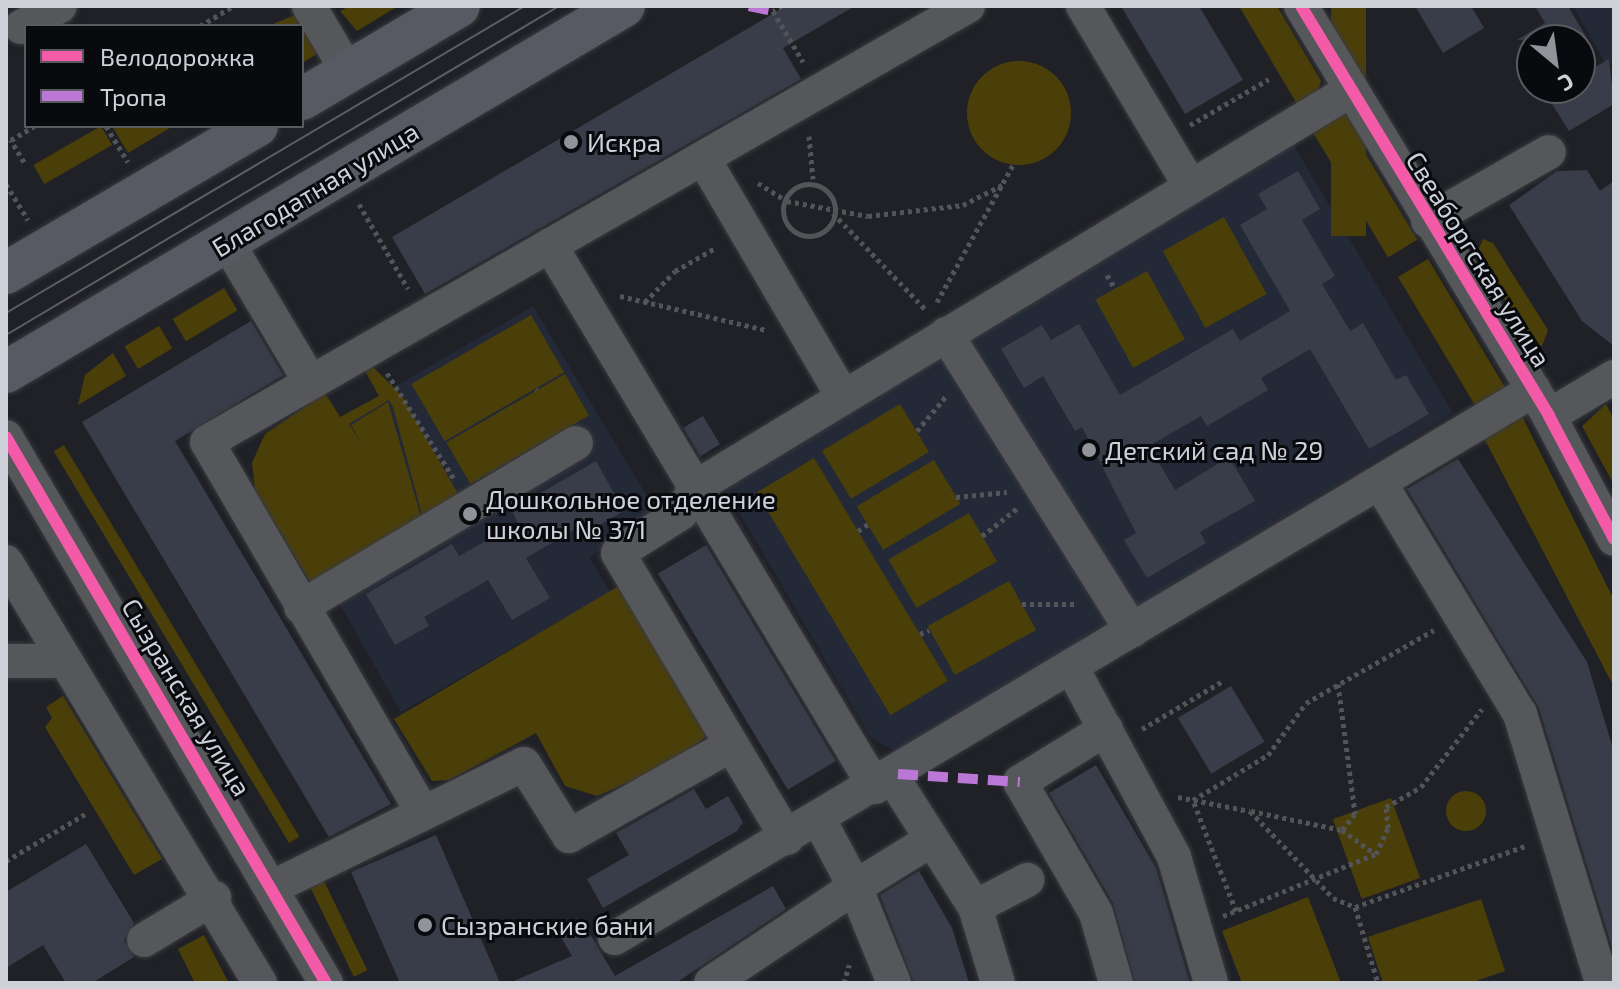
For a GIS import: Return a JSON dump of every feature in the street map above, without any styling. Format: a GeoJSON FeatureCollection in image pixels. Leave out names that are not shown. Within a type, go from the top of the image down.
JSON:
{"type":"FeatureCollection","features":[{"type":"Feature","properties":{"kind":"main road"},"geometry":{"type":"LineString","coordinates":[[304,98],[459,6]]}},
{"type":"Feature","properties":{"kind":"main road","name":"Благодатная улица"},"geometry":{"type":"LineString","coordinates":[[6,372],[624,6]]}},
{"type":"Feature","properties":{"kind":"main road"},"geometry":{"type":"LineString","coordinates":[[6,273],[254,128]]}},
{"type":"Feature","properties":{"kind":"street"},"geometry":{"type":"LineString","coordinates":[[27,24],[60,6]]}},
{"type":"Feature","properties":{"kind":"street"},"geometry":{"type":"LineString","coordinates":[[309,6],[348,72]]}},
{"type":"Feature","properties":{"kind":"street"},"geometry":{"type":"LineString","coordinates":[[1083,6],[1189,184]]}},
{"type":"Feature","properties":{"kind":"street","name":"Свеаборгская улица"},"geometry":{"type":"LineString","coordinates":[[1301,6],[1428,221],[1542,403],[1614,539]]}},
{"type":"Feature","properties":{"kind":"street"},"geometry":{"type":"LineString","coordinates":[[423,813],[207,442],[820,90],[947,11]]}},
{"type":"Feature","properties":{"kind":"street"},"geometry":{"type":"LineString","coordinates":[[787,838],[618,553],[681,513],[696,487],[1189,184],[1351,90]]}},
{"type":"Feature","properties":{"kind":"street"},"geometry":{"type":"LineString","coordinates":[[1428,221],[1549,152]]}},
{"type":"Feature","properties":{"kind":"street"},"geometry":{"type":"LineString","coordinates":[[706,156],[843,397]]}},
{"type":"Feature","properties":{"kind":"street"},"geometry":{"type":"LineString","coordinates":[[227,242],[310,381]]}},
{"type":"Feature","properties":{"kind":"street"},"geometry":{"type":"LineString","coordinates":[[550,245],[696,487],[884,782],[931,840],[975,907],[998,983]]}},
{"type":"Feature","properties":{"kind":"street"},"geometry":{"type":"LineString","coordinates":[[946,334],[1123,617]]}},
{"type":"Feature","properties":{"kind":"street"},"geometry":{"type":"LineString","coordinates":[[615,938],[884,782],[1072,668],[1123,617],[1380,483],[1542,403],[1614,377]]}},
{"type":"Feature","properties":{"kind":"street","name":"Сызранская улица"},"geometry":{"type":"LineString","coordinates":[[6,437],[275,886],[326,983]]}},
{"type":"Feature","properties":{"kind":"street"},"geometry":{"type":"LineString","coordinates":[[301,607],[576,443]]}},
{"type":"Feature","properties":{"kind":"street"},"geometry":{"type":"LineString","coordinates":[[1380,483],[1508,690],[1602,983]]}},
{"type":"Feature","properties":{"kind":"street"},"geometry":{"type":"LineString","coordinates":[[6,562],[210,892],[260,983]]}},
{"type":"Feature","properties":{"kind":"street"},"geometry":{"type":"LineString","coordinates":[[6,661],[65,661]]}},
{"type":"Feature","properties":{"kind":"street"},"geometry":{"type":"LineString","coordinates":[[1072,668],[1174,857],[1211,983]]}},
{"type":"Feature","properties":{"kind":"street"},"geometry":{"type":"LineString","coordinates":[[1110,737],[1020,782],[1096,913],[1116,983]]}},
{"type":"Feature","properties":{"kind":"street"},"geometry":{"type":"LineString","coordinates":[[275,886],[524,764],[569,836],[731,745]]}},
{"type":"Feature","properties":{"kind":"street"},"geometry":{"type":"LineString","coordinates":[[819,820],[855,887],[894,983]]}},
{"type":"Feature","properties":{"kind":"street"},"geometry":{"type":"LineString","coordinates":[[711,983],[931,840]]}},
{"type":"Feature","properties":{"kind":"street"},"geometry":{"type":"LineString","coordinates":[[975,907],[1027,880]]}},
{"type":"Feature","properties":{"kind":"street"},"geometry":{"type":"LineString","coordinates":[[141,934],[210,892]]}},
{"type":"Feature","properties":{"kind":"path"},"geometry":{"type":"LineString","coordinates":[[203,24],[233,6]]}},
{"type":"Feature","properties":{"kind":"path"},"geometry":{"type":"LineString","coordinates":[[782,6],[773,11],[820,90]]}},
{"type":"Feature","properties":{"kind":"path"},"geometry":{"type":"LineString","coordinates":[[1178,117],[1185,128],[1269,79]]}},
{"type":"Feature","properties":{"kind":"path"},"geometry":{"type":"LineString","coordinates":[[24,162],[11,140],[31,128]]}},
{"type":"Feature","properties":{"kind":"path"},"geometry":{"type":"LineString","coordinates":[[107,128],[128,163]]}},
{"type":"Feature","properties":{"kind":"path"},"geometry":{"type":"LineString","coordinates":[[706,156],[787,201],[832,212],[923,213],[963,205],[1002,185]]}},
{"type":"Feature","properties":{"kind":"path"},"geometry":{"type":"LineString","coordinates":[[832,212],[933,319],[1013,165]]}},
{"type":"Feature","properties":{"kind":"path"},"geometry":{"type":"LineString","coordinates":[[813,179],[831,197],[832,212],[826,228],[808,241],[789,228],[787,201],[813,179]]}},
{"type":"Feature","properties":{"kind":"path"},"geometry":{"type":"LineString","coordinates":[[357,200],[424,316]]}},
{"type":"Feature","properties":{"kind":"path"},"geometry":{"type":"LineString","coordinates":[[645,302],[675,271],[746,230]]}},
{"type":"Feature","properties":{"kind":"path"},"geometry":{"type":"LineString","coordinates":[[1106,274],[1115,289]]}},
{"type":"Feature","properties":{"kind":"path"},"geometry":{"type":"LineString","coordinates":[[574,285],[810,340]]}},
{"type":"Feature","properties":{"kind":"path"},"geometry":{"type":"LineString","coordinates":[[917,431],[969,370]]}},
{"type":"Feature","properties":{"kind":"path"},"geometry":{"type":"LineString","coordinates":[[399,385],[469,506]]}},
{"type":"Feature","properties":{"kind":"path"},"geometry":{"type":"LineString","coordinates":[[430,438],[439,432]]}},
{"type":"Feature","properties":{"kind":"path"},"geometry":{"type":"LineString","coordinates":[[956,497],[1043,489]]}},
{"type":"Feature","properties":{"kind":"path"},"geometry":{"type":"LineString","coordinates":[[982,536],[1043,489]]}},
{"type":"Feature","properties":{"kind":"path"},"geometry":{"type":"LineString","coordinates":[[858,531],[868,524]]}},
{"type":"Feature","properties":{"kind":"path"},"geometry":{"type":"LineString","coordinates":[[1022,604],[1123,617]]}},
{"type":"Feature","properties":{"kind":"path"},"geometry":{"type":"LineString","coordinates":[[1193,800],[1268,755],[1297,710],[1445,623]]}},
{"type":"Feature","properties":{"kind":"path"},"geometry":{"type":"LineString","coordinates":[[920,634],[929,630]]}},
{"type":"Feature","properties":{"kind":"path"},"geometry":{"type":"LineString","coordinates":[[1110,737],[1223,681]]}},
{"type":"Feature","properties":{"kind":"path"},"geometry":{"type":"LineString","coordinates":[[1338,684],[1355,814],[1342,830]]}},
{"type":"Feature","properties":{"kind":"path"},"geometry":{"type":"LineString","coordinates":[[1194,926],[1376,854],[1388,828],[1386,807],[1421,787],[1483,708],[1508,690]]}},
{"type":"Feature","properties":{"kind":"path"},"geometry":{"type":"LineString","coordinates":[[1164,794],[1342,830],[1376,854]]}},
{"type":"Feature","properties":{"kind":"path"},"geometry":{"type":"LineString","coordinates":[[1193,800],[1236,911]]}},
{"type":"Feature","properties":{"kind":"path"},"geometry":{"type":"LineString","coordinates":[[1250,811],[1316,880],[1355,907],[1378,983]]}},
{"type":"Feature","properties":{"kind":"path"},"geometry":{"type":"LineString","coordinates":[[6,861],[85,814]]}},
{"type":"Feature","properties":{"kind":"path"},"geometry":{"type":"LineString","coordinates":[[1355,907],[1538,841]]}},
{"type":"Feature","properties":{"kind":"path"},"geometry":{"type":"LineString","coordinates":[[46,983],[57,983]]}},
{"type":"Feature","properties":{"kind":"shaded area"},"geometry":{"type":"Polygon","coordinates":[[[350,6],[398,6],[357,31],[340,11],[350,6]]]}},
{"type":"Feature","properties":{"kind":"shaded area"},"geometry":{"type":"Polygon","coordinates":[[[1239,6],[1277,6],[1321,81],[1318,91],[1297,104],[1239,6]]]}},
{"type":"Feature","properties":{"kind":"shaded area"},"geometry":{"type":"Polygon","coordinates":[[[1331,6],[1366,6],[1366,236],[1331,236],[1331,6]]]}},
{"type":"Feature","properties":{"kind":"shaded area"},"geometry":{"type":"Polygon","coordinates":[[[1573,6],[1614,6],[1614,61],[1607,66],[1596,47],[1596,24],[1583,24],[1573,6]]]}},
{"type":"Feature","properties":{"kind":"shaded area"},"geometry":{"type":"Polygon","coordinates":[[[300,13],[317,54],[304,62],[304,24],[273,24],[300,13]]]}},
{"type":"Feature","properties":{"kind":"shaded area"},"geometry":{"type":"Polygon","coordinates":[[[1019,61],[1039,65],[1056,76],[1067,93],[1071,113],[1067,133],[1056,150],[1039,161],[1019,165],[999,161],[982,150],[971,133],[967,113],[971,93],[982,76],[999,65],[1019,61]]]}},
{"type":"Feature","properties":{"kind":"shaded area"},"geometry":{"type":"Polygon","coordinates":[[[1341,113],[1417,240],[1388,257],[1312,131],[1341,113]]]}},
{"type":"Feature","properties":{"kind":"shaded area"},"geometry":{"type":"Polygon","coordinates":[[[102,128],[112,145],[44,184],[33,165],[102,128]]]}},
{"type":"Feature","properties":{"kind":"shaded area"},"geometry":{"type":"Polygon","coordinates":[[[113,128],[170,128],[128,153],[113,128]]]}},
{"type":"Feature","properties":{"kind":"shaded area","name":"Детский сад № 29"},"geometry":{"type":"Polygon","coordinates":[[[1291,141],[1453,413],[901,754],[871,738],[724,487],[1291,141]]]}},
{"type":"Feature","properties":{"kind":"shaded area"},"geometry":{"type":"Polygon","coordinates":[[[1224,217],[1267,294],[1205,328],[1163,251],[1224,217]]]}},
{"type":"Feature","properties":{"kind":"shaded area"},"geometry":{"type":"Polygon","coordinates":[[[1483,239],[1493,243],[1548,330],[1542,346],[1530,342],[1477,253],[1483,239]]]}},
{"type":"Feature","properties":{"kind":"shaded area"},"geometry":{"type":"Polygon","coordinates":[[[1428,259],[1506,388],[1476,406],[1398,277],[1428,259]]]}},
{"type":"Feature","properties":{"kind":"shaded area"},"geometry":{"type":"Polygon","coordinates":[[[1147,271],[1185,339],[1133,368],[1095,300],[1147,271]]]}},
{"type":"Feature","properties":{"kind":"shaded area"},"geometry":{"type":"Polygon","coordinates":[[[224,288],[237,310],[186,341],[173,319],[224,288]]]}},
{"type":"Feature","properties":{"kind":"shaded area","name":"Дошкольное отделение школы № 371"},"geometry":{"type":"Polygon","coordinates":[[[533,306],[653,506],[647,522],[589,557],[610,592],[401,712],[261,465],[533,306]]]}},
{"type":"Feature","properties":{"kind":"shaded area"},"geometry":{"type":"Polygon","coordinates":[[[531,315],[564,372],[444,441],[411,384],[531,315]]]}},
{"type":"Feature","properties":{"kind":"shaded area"},"geometry":{"type":"Polygon","coordinates":[[[159,326],[172,348],[138,369],[125,347],[159,326]]]}},
{"type":"Feature","properties":{"kind":"shaded area"},"geometry":{"type":"Polygon","coordinates":[[[113,353],[126,376],[78,405],[85,375],[113,353]]]}},
{"type":"Feature","properties":{"kind":"shaded area"},"geometry":{"type":"Polygon","coordinates":[[[371,365],[402,396],[461,499],[424,522],[389,400],[349,424],[364,448],[351,425],[388,402],[423,524],[411,521],[414,528],[313,587],[255,490],[252,463],[265,434],[325,393],[340,417],[379,396],[365,371],[371,365]]]}},
{"type":"Feature","properties":{"kind":"shaded area"},"geometry":{"type":"Polygon","coordinates":[[[565,374],[589,416],[470,484],[446,443],[565,374]]]}},
{"type":"Feature","properties":{"kind":"shaded area"},"geometry":{"type":"Polygon","coordinates":[[[900,404],[929,452],[851,499],[822,451],[900,404]]]}},
{"type":"Feature","properties":{"kind":"shaded area"},"geometry":{"type":"Polygon","coordinates":[[[1606,404],[1614,419],[1614,485],[1582,426],[1606,404]]]}},
{"type":"Feature","properties":{"kind":"shaded area"},"geometry":{"type":"Polygon","coordinates":[[[1521,414],[1614,600],[1614,687],[1483,436],[1521,414]]]}},
{"type":"Feature","properties":{"kind":"shaded area"},"geometry":{"type":"Polygon","coordinates":[[[64,445],[299,837],[289,843],[54,451],[64,445]]]}},
{"type":"Feature","properties":{"kind":"shaded area"},"geometry":{"type":"Polygon","coordinates":[[[814,458],[948,681],[890,715],[757,493],[814,458]]]}},
{"type":"Feature","properties":{"kind":"shaded area"},"geometry":{"type":"Polygon","coordinates":[[[934,460],[960,504],[883,550],[857,506],[934,460]]]}},
{"type":"Feature","properties":{"kind":"shaded area"},"geometry":{"type":"Polygon","coordinates":[[[969,513],[997,561],[916,608],[888,560],[969,513]]]}},
{"type":"Feature","properties":{"kind":"shaded area"},"geometry":{"type":"Polygon","coordinates":[[[1009,581],[1036,630],[955,675],[928,626],[1009,581]]]}},
{"type":"Feature","properties":{"kind":"shaded area"},"geometry":{"type":"Polygon","coordinates":[[[622,584],[711,733],[669,764],[597,796],[565,786],[536,733],[449,780],[432,781],[394,719],[622,584]]]}},
{"type":"Feature","properties":{"kind":"shaded area"},"geometry":{"type":"Polygon","coordinates":[[[63,696],[162,859],[134,875],[45,727],[52,718],[46,707],[63,696]]]}},
{"type":"Feature","properties":{"kind":"shaded area"},"geometry":{"type":"Polygon","coordinates":[[[1466,791],[1480,797],[1486,811],[1480,825],[1466,831],[1452,825],[1446,811],[1452,797],[1466,791]]]}},
{"type":"Feature","properties":{"kind":"shaded area"},"geometry":{"type":"Polygon","coordinates":[[[1391,798],[1420,878],[1362,899],[1333,819],[1391,798]]]}},
{"type":"Feature","properties":{"kind":"shaded area"},"geometry":{"type":"Polygon","coordinates":[[[320,873],[367,970],[354,977],[307,880],[320,873]]]}},
{"type":"Feature","properties":{"kind":"shaded area"},"geometry":{"type":"Polygon","coordinates":[[[1308,897],[1341,983],[1242,983],[1222,931],[1308,897]]]}},
{"type":"Feature","properties":{"kind":"shaded area"},"geometry":{"type":"Polygon","coordinates":[[[1481,899],[1505,971],[1470,983],[1383,983],[1368,937],[1481,899]]]}},
{"type":"Feature","properties":{"kind":"shaded area"},"geometry":{"type":"Polygon","coordinates":[[[204,935],[229,983],[195,983],[178,949],[204,935]]]}},
{"type":"Feature","properties":{"kind":"building"},"geometry":{"type":"Polygon","coordinates":[[[786,6],[855,6],[783,48],[801,79],[425,294],[392,237],[786,6]]]}},
{"type":"Feature","properties":{"kind":"building"},"geometry":{"type":"Polygon","coordinates":[[[1121,6],[1199,6],[1243,80],[1185,114],[1121,6]]]}},
{"type":"Feature","properties":{"kind":"building"},"geometry":{"type":"Polygon","coordinates":[[[1415,6],[1471,6],[1484,28],[1443,53],[1415,6]]]}},
{"type":"Feature","properties":{"kind":"building"},"geometry":{"type":"Polygon","coordinates":[[[1535,6],[1568,6],[1579,24],[1543,24],[1535,6]]]}},
{"type":"Feature","properties":{"kind":"building"},"geometry":{"type":"Polygon","coordinates":[[[1609,59],[1614,104],[1569,131],[1552,104],[1596,104],[1596,67],[1609,59]]]}},
{"type":"Feature","properties":{"kind":"building"},"geometry":{"type":"Polygon","coordinates":[[[1587,170],[1600,191],[1614,181],[1614,346],[1582,321],[1509,205],[1557,171],[1587,170]]]}},
{"type":"Feature","properties":{"kind":"building"},"geometry":{"type":"Polygon","coordinates":[[[1298,171],[1320,209],[1302,220],[1335,276],[1322,284],[1350,331],[1363,323],[1396,380],[1406,375],[1429,414],[1369,449],[1310,349],[1261,378],[1268,390],[1207,426],[1201,416],[1149,446],[1175,490],[1229,457],[1255,501],[1200,532],[1206,543],[1147,578],[1124,540],[1136,533],[1082,427],[1075,431],[1043,376],[1024,388],[1001,349],[1042,325],[1051,340],[1079,324],[1120,395],[1233,329],[1240,341],[1290,311],[1240,225],[1267,209],[1258,194],[1298,171]]]}},
{"type":"Feature","properties":{"kind":"building"},"geometry":{"type":"Polygon","coordinates":[[[251,321],[283,375],[175,441],[391,804],[329,837],[82,422],[251,321]]]}},
{"type":"Feature","properties":{"kind":"building"},"geometry":{"type":"Polygon","coordinates":[[[703,416],[720,444],[700,456],[683,428],[703,416]]]}},
{"type":"Feature","properties":{"kind":"building"},"geometry":{"type":"Polygon","coordinates":[[[1458,459],[1587,662],[1614,752],[1614,954],[1539,708],[1407,489],[1458,459]]]}},
{"type":"Feature","properties":{"kind":"building"},"geometry":{"type":"Polygon","coordinates":[[[596,461],[624,511],[596,527],[591,520],[526,558],[550,598],[512,620],[488,580],[424,617],[429,626],[395,645],[366,594],[452,544],[459,556],[518,523],[511,510],[596,461]]]}},
{"type":"Feature","properties":{"kind":"building"},"geometry":{"type":"Polygon","coordinates":[[[706,545],[836,761],[788,790],[658,574],[706,545]]]}},
{"type":"Feature","properties":{"kind":"building"},"geometry":{"type":"Polygon","coordinates":[[[1231,686],[1264,742],[1211,774],[1178,718],[1231,686]]]}},
{"type":"Feature","properties":{"kind":"building"},"geometry":{"type":"Polygon","coordinates":[[[1096,765],[1156,868],[1190,983],[1135,983],[1113,903],[1049,793],[1096,765]]]}},
{"type":"Feature","properties":{"kind":"building"},"geometry":{"type":"Polygon","coordinates":[[[694,789],[706,809],[728,796],[743,822],[737,831],[603,908],[587,879],[629,855],[616,833],[694,789]]]}},
{"type":"Feature","properties":{"kind":"building","name":"Сызранские бани"},"geometry":{"type":"Polygon","coordinates":[[[436,835],[500,983],[400,983],[351,872],[436,835]]]}},
{"type":"Feature","properties":{"kind":"building"},"geometry":{"type":"Polygon","coordinates":[[[86,844],[134,923],[124,941],[134,957],[92,983],[66,983],[43,945],[6,968],[6,892],[86,844]]]}},
{"type":"Feature","properties":{"kind":"building"},"geometry":{"type":"Polygon","coordinates":[[[919,871],[952,928],[969,983],[914,983],[880,895],[919,871]]]}},
{"type":"Feature","properties":{"kind":"building"},"geometry":{"type":"Polygon","coordinates":[[[773,886],[786,909],[676,983],[509,983],[572,956],[561,937],[584,924],[615,976],[773,886]]]}},
{"type":"Feature","properties":{"kind":"tram line"},"geometry":{"type":"LineString","coordinates":[[6,313],[525,6]]}},
{"type":"Feature","properties":{"kind":"tram line"},"geometry":{"type":"LineString","coordinates":[[6,335],[559,6]]}},
{"type":"Feature","properties":{"kind":"marked path"},"geometry":{"type":"LineString","coordinates":[[749,6],[773,11]]}},
{"type":"Feature","properties":{"kind":"marked path"},"geometry":{"type":"LineString","coordinates":[[898,774],[1020,782]]}},
{"type":"Feature","properties":{"kind":"cycle path"},"geometry":{"type":"LineString","coordinates":[[1301,6],[1549,416],[1614,539]]}},
{"type":"Feature","properties":{"kind":"cycle path"},"geometry":{"type":"LineString","coordinates":[[6,437],[326,983]]}},
{"type":"Feature","properties":{"kind":"place","name":"Искра"},"geometry":{"type":"Point","coordinates":[571,142]}},
{"type":"Feature","properties":{"kind":"place","name":"Детский сад № 29"},"geometry":{"type":"Point","coordinates":[1089,450]}},
{"type":"Feature","properties":{"kind":"place","name":"Дошкольное отделение школы № 371"},"geometry":{"type":"Point","coordinates":[470,514]}},
{"type":"Feature","properties":{"kind":"place","name":"Сызранские бани"},"geometry":{"type":"Point","coordinates":[425,925]}}]}
